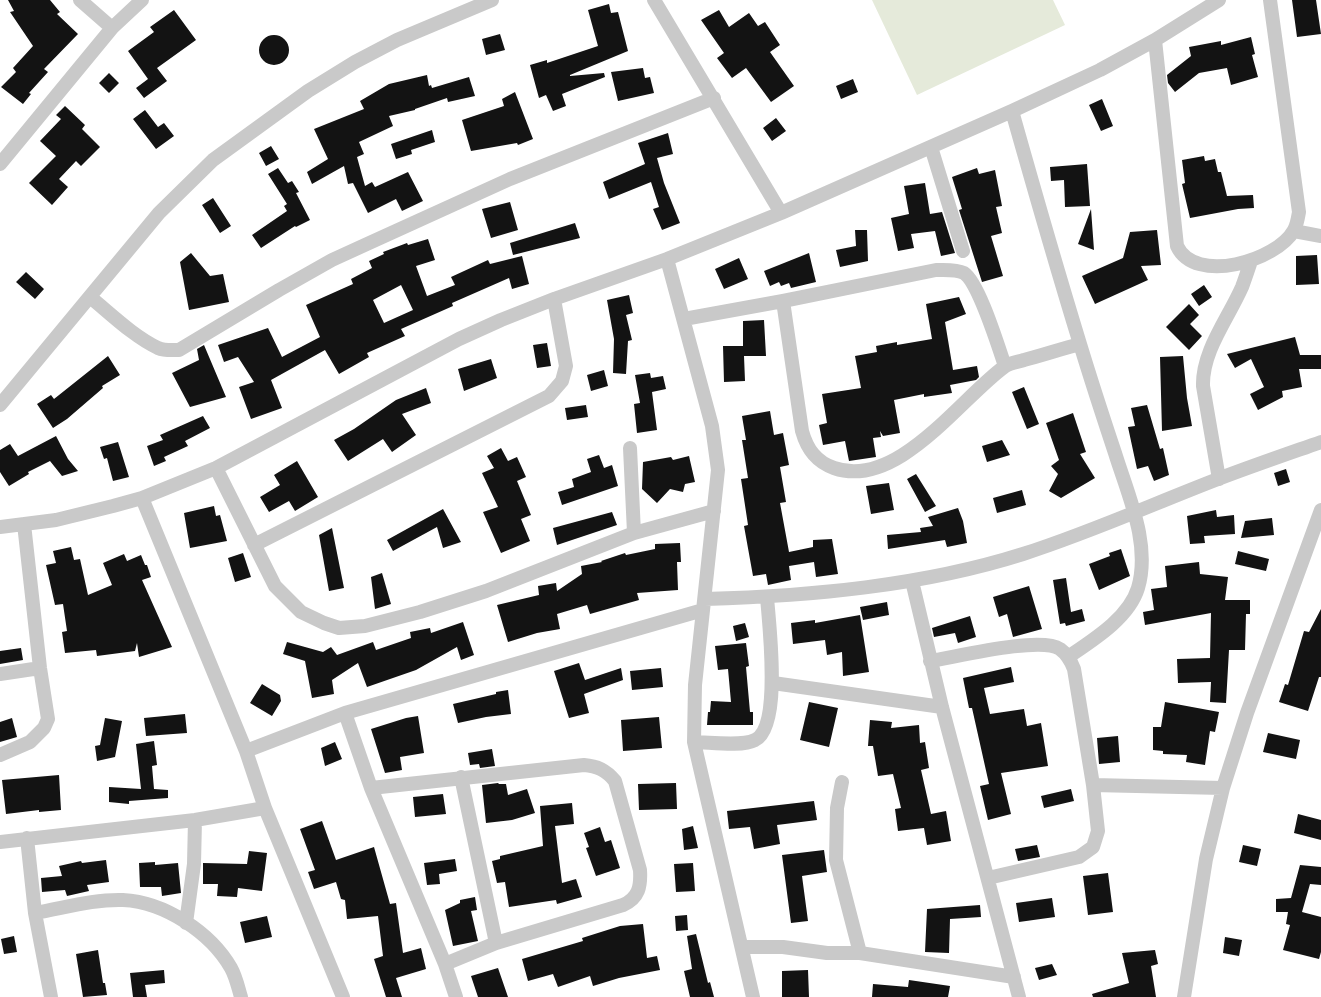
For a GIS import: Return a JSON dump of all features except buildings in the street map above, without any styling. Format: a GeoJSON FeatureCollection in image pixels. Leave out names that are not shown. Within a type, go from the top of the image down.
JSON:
{"type":"FeatureCollection","features":[{"type":"Feature","properties":{"kind":"street"},"geometry":{"type":"LineString","coordinates":[[80,0],[112,28]]}},
{"type":"Feature","properties":{"kind":"street"},"geometry":{"type":"LineString","coordinates":[[0,164],[112,28],[142,0]]}},
{"type":"Feature","properties":{"kind":"street"},"geometry":{"type":"LineString","coordinates":[[0,405],[159,213],[213,160],[308,91],[355,62],[397,40],[492,0]]}},
{"type":"Feature","properties":{"kind":"street"},"geometry":{"type":"LineString","coordinates":[[654,0],[714,98],[781,213]]}},
{"type":"Feature","properties":{"kind":"street"},"geometry":{"type":"LineString","coordinates":[[0,527],[88,513],[142,498],[216,468],[459,339],[501,320],[554,299],[667,260],[781,213],[932,147],[1100,70],[1155,40],[1219,0]]}},
{"type":"Feature","properties":{"kind":"street"},"geometry":{"type":"LineString","coordinates":[[1155,40],[1177,246],[1186,259],[1202,265],[1223,265],[1251,261],[1275,248],[1294,231],[1298,216],[1298,201],[1270,0]]}},
{"type":"Feature","properties":{"kind":"street"},"geometry":{"type":"LineString","coordinates":[[90,297],[142,338],[158,348],[179,350],[332,260],[510,179],[714,98]]}},
{"type":"Feature","properties":{"kind":"street"},"geometry":{"type":"LineString","coordinates":[[1012,111],[1080,344],[1134,513],[1141,549],[1138,586],[1134,601],[1124,613],[1091,641],[1068,657]]}},
{"type":"Feature","properties":{"kind":"street"},"geometry":{"type":"LineString","coordinates":[[932,147],[963,251]]}},
{"type":"Feature","properties":{"kind":"street"},"geometry":{"type":"LineString","coordinates":[[1294,231],[1321,236]]}},
{"type":"Feature","properties":{"kind":"street"},"geometry":{"type":"LineString","coordinates":[[667,260],[712,426],[718,470],[696,685],[694,742],[710,815],[743,947],[753,997]]}},
{"type":"Feature","properties":{"kind":"street"},"geometry":{"type":"LineString","coordinates":[[1219,479],[1203,386],[1204,372],[1207,358],[1242,286],[1251,261]]}},
{"type":"Feature","properties":{"kind":"street"},"geometry":{"type":"LineString","coordinates":[[684,319],[783,301],[936,270],[962,272],[976,288],[1006,366]]}},
{"type":"Feature","properties":{"kind":"street"},"geometry":{"type":"LineString","coordinates":[[254,545],[549,396],[562,381],[566,366],[554,299]]}},
{"type":"Feature","properties":{"kind":"street"},"geometry":{"type":"LineString","coordinates":[[783,301],[805,443],[812,454],[818,459],[840,470],[852,471],[871,469],[889,463],[941,426],[1006,366],[1080,344]]}},
{"type":"Feature","properties":{"kind":"street"},"geometry":{"type":"LineString","coordinates":[[246,751],[345,713],[704,604],[912,581],[981,566],[1023,554],[1134,513],[1219,479],[1321,442]]}},
{"type":"Feature","properties":{"kind":"street"},"geometry":{"type":"LineString","coordinates":[[630,448],[634,533]]}},
{"type":"Feature","properties":{"kind":"street"},"geometry":{"type":"LineString","coordinates":[[216,468],[275,586],[289,602],[301,612],[324,623],[339,628],[365,626],[392,620],[486,591],[634,533],[714,511]]}},
{"type":"Feature","properties":{"kind":"street"},"geometry":{"type":"LineString","coordinates":[[142,498],[246,751],[265,808],[343,997]]}},
{"type":"Feature","properties":{"kind":"street"},"geometry":{"type":"LineString","coordinates":[[1184,997],[1206,859],[1223,788],[1247,713],[1321,510]]}},
{"type":"Feature","properties":{"kind":"street"},"geometry":{"type":"LineString","coordinates":[[0,754],[30,742],[40,734],[47,724],[48,712],[40,668],[24,524]]}},
{"type":"Feature","properties":{"kind":"street"},"geometry":{"type":"LineString","coordinates":[[912,581],[930,661],[1019,997]]}},
{"type":"Feature","properties":{"kind":"street"},"geometry":{"type":"LineString","coordinates":[[694,742],[748,743],[756,740],[768,725],[772,683],[767,597]]}},
{"type":"Feature","properties":{"kind":"street"},"geometry":{"type":"LineString","coordinates":[[930,661],[1036,644],[1059,649],[1068,657],[1074,669],[1093,785],[1098,831],[1096,842],[1090,851],[1079,857],[988,878]]}},
{"type":"Feature","properties":{"kind":"street"},"geometry":{"type":"LineString","coordinates":[[0,674],[40,668]]}},
{"type":"Feature","properties":{"kind":"street"},"geometry":{"type":"LineString","coordinates":[[772,683],[942,707]]}},
{"type":"Feature","properties":{"kind":"street"},"geometry":{"type":"LineString","coordinates":[[345,713],[371,788],[445,964],[456,997]]}},
{"type":"Feature","properties":{"kind":"street"},"geometry":{"type":"LineString","coordinates":[[371,788],[577,765],[599,768],[615,780],[639,864],[640,885],[638,893],[629,902],[496,943],[445,964]]}},
{"type":"Feature","properties":{"kind":"street"},"geometry":{"type":"LineString","coordinates":[[461,777],[496,943]]}},
{"type":"Feature","properties":{"kind":"street"},"geometry":{"type":"LineString","coordinates":[[842,782],[838,808],[836,860],[860,953]]}},
{"type":"Feature","properties":{"kind":"street"},"geometry":{"type":"LineString","coordinates":[[1093,785],[1223,788]]}},
{"type":"Feature","properties":{"kind":"street"},"geometry":{"type":"LineString","coordinates":[[0,842],[195,820],[265,808]]}},
{"type":"Feature","properties":{"kind":"street"},"geometry":{"type":"LineString","coordinates":[[186,923],[194,864],[195,820]]}},
{"type":"Feature","properties":{"kind":"street"},"geometry":{"type":"LineString","coordinates":[[28,838],[35,913],[52,997]]}},
{"type":"Feature","properties":{"kind":"street"},"geometry":{"type":"LineString","coordinates":[[35,913],[83,904],[123,900],[150,906],[186,923],[207,940],[224,958],[231,969],[241,997]]}},
{"type":"Feature","properties":{"kind":"street"},"geometry":{"type":"LineString","coordinates":[[743,947],[783,948],[827,953],[860,953],[1014,977]]}},
{"type":"Feature","properties":{"kind":"green space"},"geometry":{"type":"Polygon","coordinates":[[[872,0],[1053,0],[1065,25],[917,95],[872,0]]]}}]}
